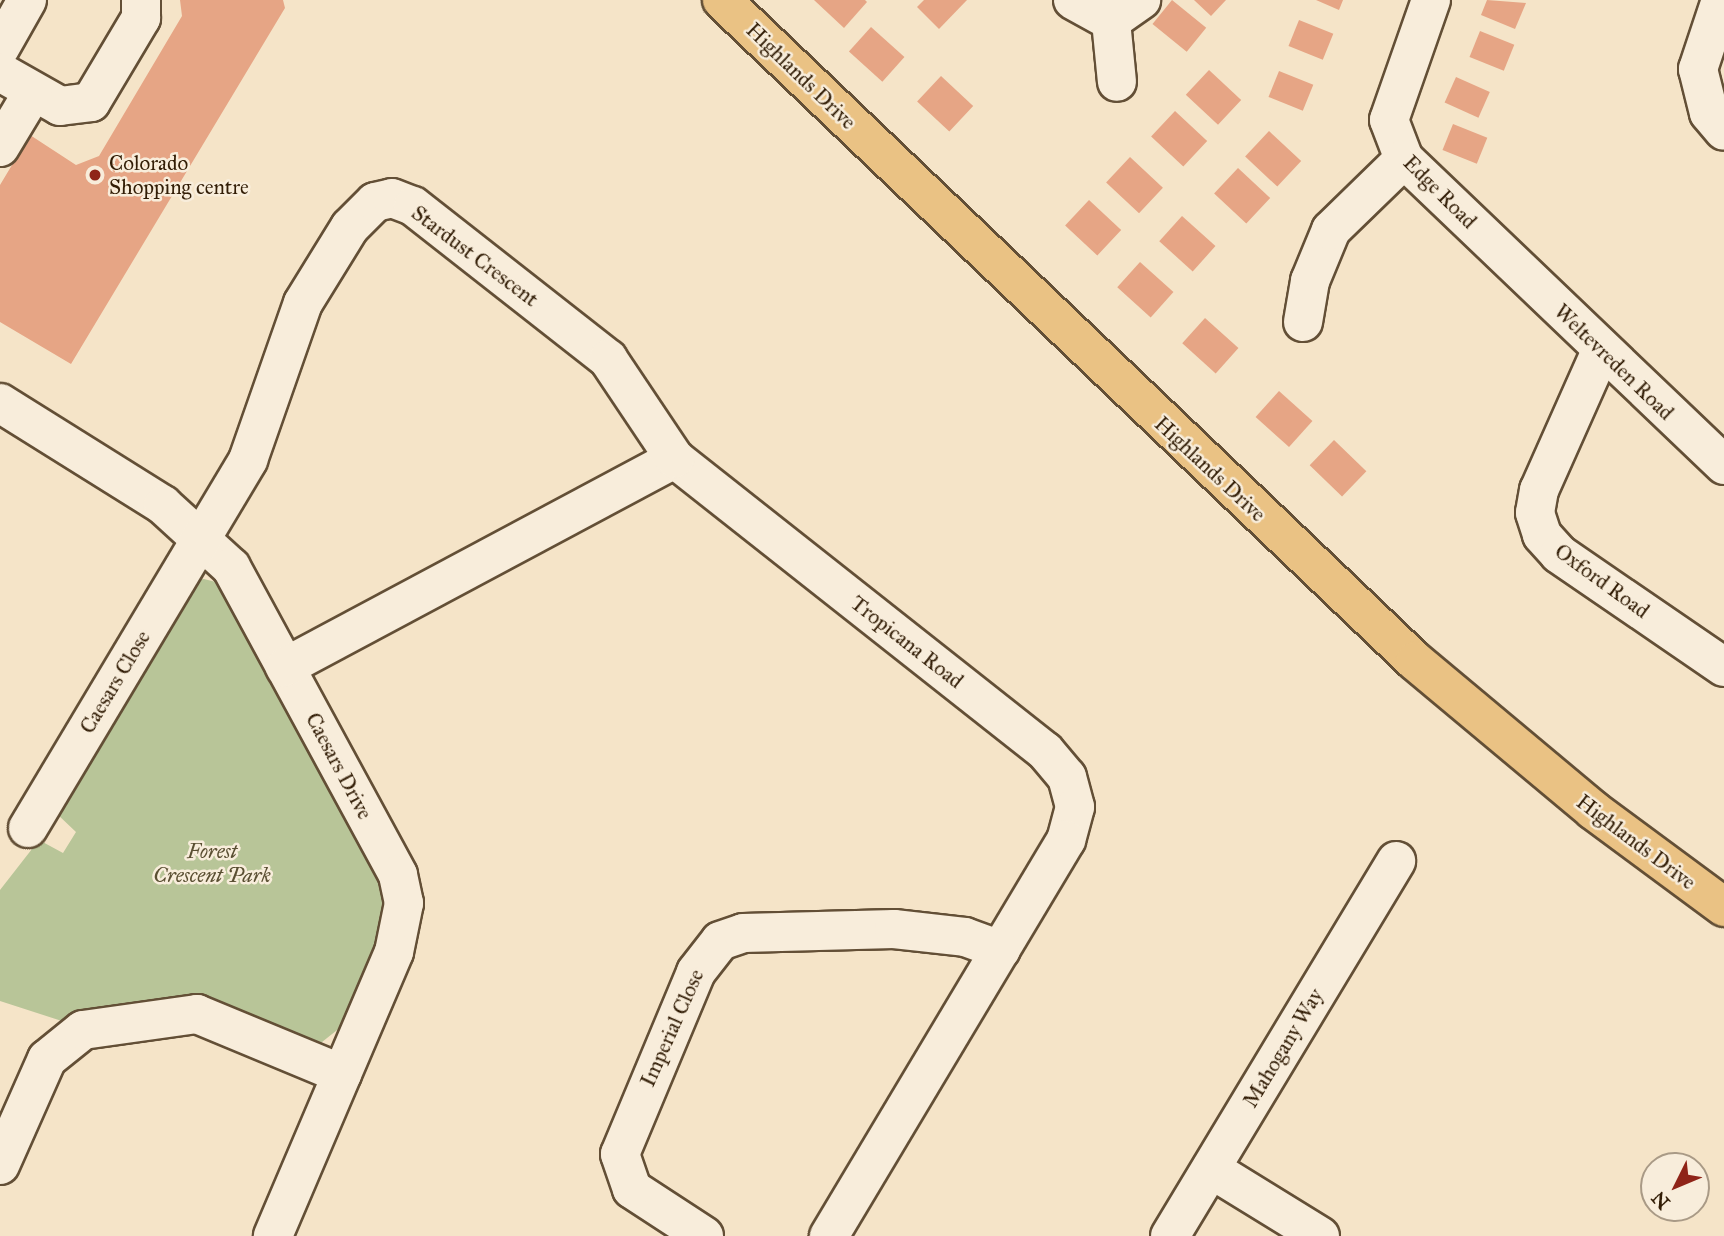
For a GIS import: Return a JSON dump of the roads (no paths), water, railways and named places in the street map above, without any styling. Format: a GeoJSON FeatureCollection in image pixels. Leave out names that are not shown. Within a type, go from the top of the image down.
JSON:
{"type":"FeatureCollection","features":[{"type":"Feature","properties":{"kind":"main road","name":"Highlands Drive"},"geometry":{"type":"LineString","coordinates":[[722,0],[1415,661],[1593,810],[1724,907]]}},
{"type":"Feature","properties":{"kind":"street"},"geometry":{"type":"LineString","coordinates":[[0,48],[27,0]]}},
{"type":"Feature","properties":{"kind":"street"},"geometry":{"type":"LineString","coordinates":[[0,72],[33,92],[77,108],[91,102],[141,18],[141,0]]}},
{"type":"Feature","properties":{"kind":"street"},"geometry":{"type":"LineString","coordinates":[[1073,0],[1111,21]]}},
{"type":"Feature","properties":{"kind":"street"},"geometry":{"type":"LineString","coordinates":[[1111,21],[1142,0]]}},
{"type":"Feature","properties":{"kind":"street","name":"Edge Road"},"geometry":{"type":"LineString","coordinates":[[1431,0],[1389,120],[1404,159],[1506,258]]}},
{"type":"Feature","properties":{"kind":"street"},"geometry":{"type":"LineString","coordinates":[[1721,0],[1698,69],[1709,113],[1724,131]]}},
{"type":"Feature","properties":{"kind":"street"},"geometry":{"type":"LineString","coordinates":[[1111,21],[1117,82]]}},
{"type":"Feature","properties":{"kind":"street"},"geometry":{"type":"LineString","coordinates":[[0,147],[33,92]]}},
{"type":"Feature","properties":{"kind":"street"},"geometry":{"type":"LineString","coordinates":[[1303,322],[1310,281],[1331,230],[1404,159]]}},
{"type":"Feature","properties":{"kind":"street","name":"Stardust Crescent"},"geometry":{"type":"LineString","coordinates":[[203,536],[248,460],[303,303],[362,213],[392,198],[413,206],[608,359],[675,458]]}},
{"type":"Feature","properties":{"kind":"street","name":"Weltevreden Road"},"geometry":{"type":"LineString","coordinates":[[1506,258],[1724,465]]}},
{"type":"Feature","properties":{"kind":"street","name":"Oxford Road"},"geometry":{"type":"LineString","coordinates":[[1601,351],[1539,489],[1535,513],[1542,535],[1559,554],[1724,667]]}},
{"type":"Feature","properties":{"kind":"street","name":"Caesars Drive"},"geometry":{"type":"LineString","coordinates":[[0,403],[203,536],[231,567],[398,874],[404,903],[394,952],[273,1236]]}},
{"type":"Feature","properties":{"kind":"street"},"geometry":{"type":"LineString","coordinates":[[285,667],[675,458]]}},
{"type":"Feature","properties":{"kind":"street","name":"Tropicana Road"},"geometry":{"type":"LineString","coordinates":[[675,458],[1045,751],[1067,777],[1075,807],[1066,840],[829,1236]]}},
{"type":"Feature","properties":{"kind":"street","name":"Caesars Close"},"geometry":{"type":"LineString","coordinates":[[29,828],[203,536]]}},
{"type":"Feature","properties":{"kind":"street","name":"Mahogany Way"},"geometry":{"type":"LineString","coordinates":[[1170,1236],[1396,861]]}},
{"type":"Feature","properties":{"kind":"street","name":"Imperial Close"},"geometry":{"type":"LineString","coordinates":[[704,1236],[632,1189],[620,1154],[696,972],[714,948],[743,933],[894,929],[965,937],[1001,950]]}},
{"type":"Feature","properties":{"kind":"street"},"geometry":{"type":"LineString","coordinates":[[0,1165],[47,1059],[83,1030],[197,1014],[342,1074]]}},
{"type":"Feature","properties":{"kind":"street"},"geometry":{"type":"LineString","coordinates":[[1211,1169],[1320,1236]]}},
{"type":"Feature","properties":{"kind":"place","name":"Colorado Shopping centre"},"geometry":{"type":"Point","coordinates":[95,175]}},
{"type":"Feature","properties":{"kind":"park label","name":"Forest Crescent Park"},"geometry":{"type":"Point","coordinates":[212,863]}}]}
